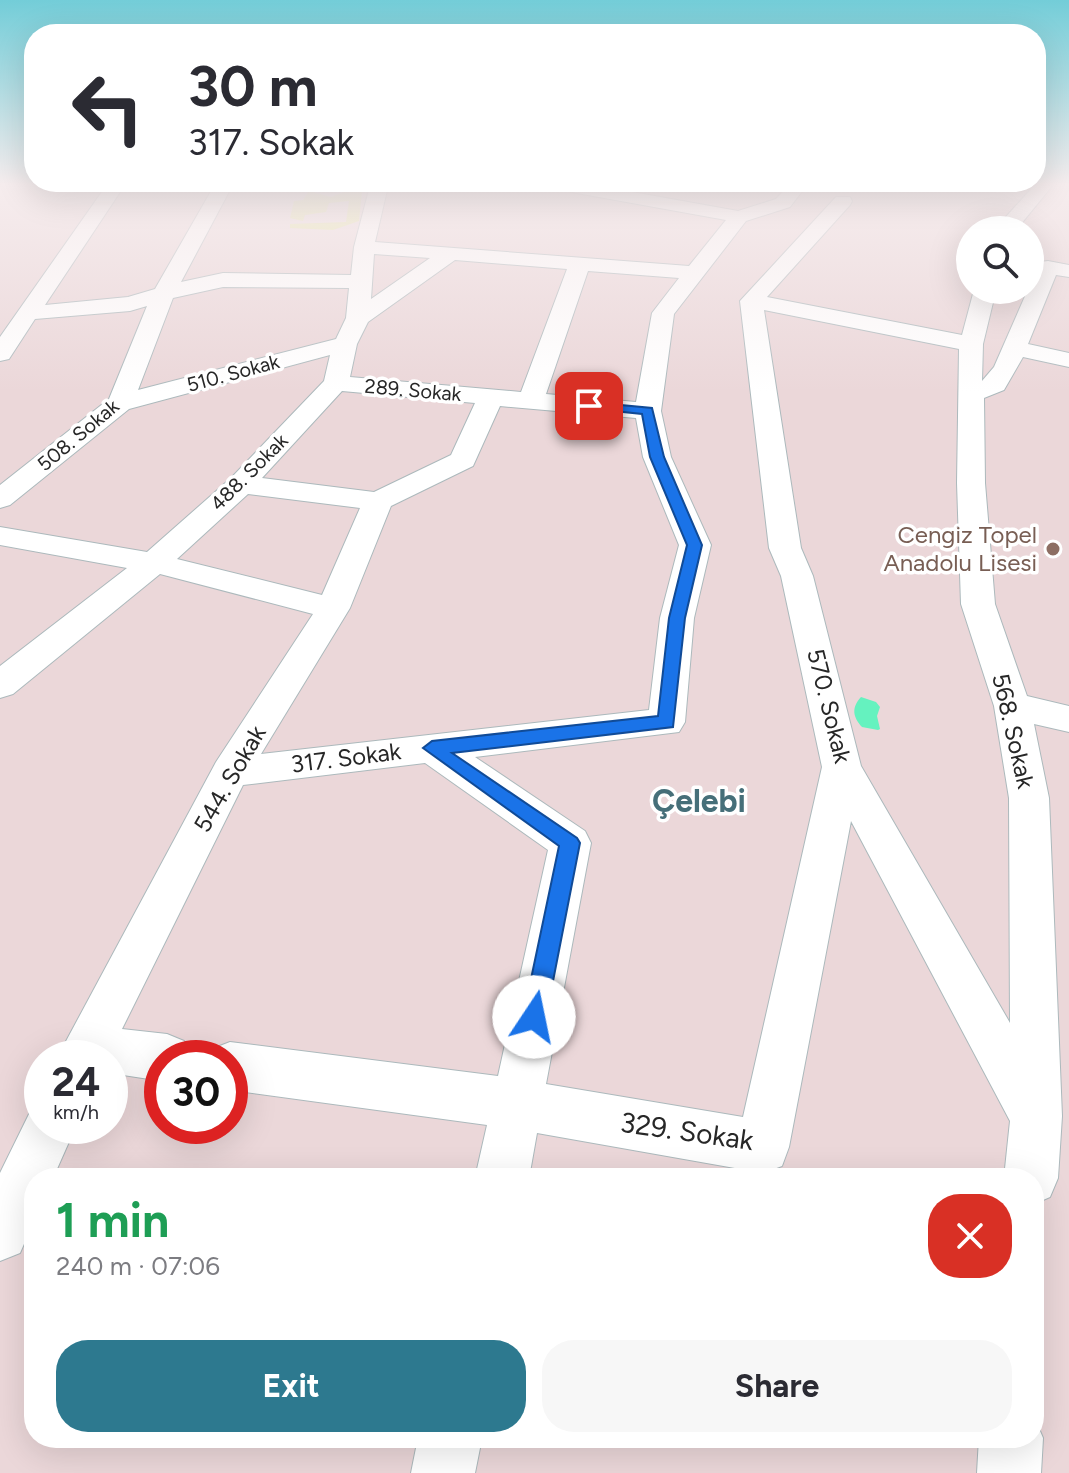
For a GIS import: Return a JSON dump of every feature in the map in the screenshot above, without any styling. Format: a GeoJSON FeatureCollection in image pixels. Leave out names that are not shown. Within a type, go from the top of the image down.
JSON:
{"type":"FeatureCollection","features":[{"type":"Feature","properties":{"kind":"street"},"geometry":{"type":"LineString","coordinates":[[0,354],[16,319],[64,255]]}},
{"type":"Feature","properties":{"kind":"street","name":"508. Sokak"},"geometry":{"type":"LineString","coordinates":[[0,499],[120,403],[162,297],[185,255]]}},
{"type":"Feature","properties":{"kind":"street"},"geometry":{"type":"LineString","coordinates":[[336,383],[345,344],[358,318],[363,255]]}},
{"type":"Feature","properties":{"kind":"street"},"geometry":{"type":"LineString","coordinates":[[358,318],[449,255]]}},
{"type":"Feature","properties":{"kind":"street"},"geometry":{"type":"LineString","coordinates":[[460,255],[695,273]]}},
{"type":"Feature","properties":{"kind":"street"},"geometry":{"type":"LineString","coordinates":[[432,748],[666,722],[677,618],[695,545],[657,457],[648,411],[663,313],[709,255]]}},
{"type":"Feature","properties":{"kind":"street"},"geometry":{"type":"LineString","coordinates":[[751,301],[794,255]]}},
{"type":"Feature","properties":{"kind":"street"},"geometry":{"type":"LineString","coordinates":[[531,400],[580,264]]}},
{"type":"Feature","properties":{"kind":"street"},"geometry":{"type":"LineString","coordinates":[[971,394],[997,384],[1007,370],[1013,348],[1048,267],[1069,271]]}},
{"type":"Feature","properties":{"kind":"street"},"geometry":{"type":"LineString","coordinates":[[16,319],[130,304],[162,297],[197,284],[223,280],[361,282]]}},
{"type":"Feature","properties":{"kind":"street"},"geometry":{"type":"LineString","coordinates":[[751,301],[971,344]]}},
{"type":"Feature","properties":{"kind":"street","name":"570. Sokak"},"geometry":{"type":"LineString","coordinates":[[751,301],[785,548],[797,576],[842,767],[1036,1116]]}},
{"type":"Feature","properties":{"kind":"street","name":"568. Sokak"},"geometry":{"type":"LineString","coordinates":[[981,304],[971,344],[971,483],[978,604],[1012,706],[1029,798],[1036,1116],[1032,1168]]}},
{"type":"Feature","properties":{"kind":"street","name":"510. Sokak"},"geometry":{"type":"LineString","coordinates":[[120,403],[345,344]]}},
{"type":"Feature","properties":{"kind":"street"},"geometry":{"type":"LineString","coordinates":[[1013,348],[1069,360]]}},
{"type":"Feature","properties":{"kind":"street","name":"289. Sokak"},"geometry":{"type":"LineString","coordinates":[[336,383],[648,411]]}},
{"type":"Feature","properties":{"kind":"street","name":"488. Sokak"},"geometry":{"type":"LineString","coordinates":[[0,685],[154,563],[241,484],[336,383]]}},
{"type":"Feature","properties":{"kind":"street"},"geometry":{"type":"LineString","coordinates":[[241,484],[378,501],[463,460],[491,397]]}},
{"type":"Feature","properties":{"kind":"street","name":"544. Sokak"},"geometry":{"type":"LineString","coordinates":[[91,1040],[230,772],[333,608],[378,501]]}},
{"type":"Feature","properties":{"kind":"street"},"geometry":{"type":"LineString","coordinates":[[0,536],[154,563],[333,608]]}},
{"type":"Feature","properties":{"kind":"street"},"geometry":{"type":"LineString","coordinates":[[1012,706],[1069,719]]}},
{"type":"Feature","properties":{"kind":"street","name":"317. Sokak"},"geometry":{"type":"LineString","coordinates":[[230,772],[432,748],[570,843],[504,1168]]}},
{"type":"Feature","properties":{"kind":"street","name":"329. Sokak"},"geometry":{"type":"LineString","coordinates":[[248,1068],[517,1104],[763,1147],[842,767]]}},
{"type":"Feature","properties":{"kind":"street"},"geometry":{"type":"LineString","coordinates":[[30,1168],[42,1144]]}},
{"type":"Feature","properties":{"kind":"street"},"geometry":{"type":"LineString","coordinates":[[0,1233],[24,1182]]}},
{"type":"Feature","properties":{"kind":"street"},"geometry":{"type":"LineString","coordinates":[[443,1473],[448,1448]]}},
{"type":"Feature","properties":{"kind":"street"},"geometry":{"type":"LineString","coordinates":[[1009,1473],[1010,1448]]}},
{"type":"Feature","properties":{"kind":"shaded area"},"geometry":{"type":"Polygon","coordinates":[[[861,697],[876,702],[880,707],[877,716],[880,729],[862,727],[857,720],[854,712],[861,697]]]}},
{"type":"Feature","properties":{"kind":"place","name":"Cengiz Topel Anadolu Lisesi"},"geometry":{"type":"Point","coordinates":[1053,549]}},
{"type":"Feature","properties":{"kind":"district","name":"Çelebi"},"geometry":{"type":"Point","coordinates":[699,801]}},
{"type":"Feature","properties":{"kind":"route"},"geometry":{"type":"LineString","coordinates":[[534,1017],[570,843],[432,748],[666,722],[677,618],[695,545],[657,457],[648,411],[589,406]]}}]}
